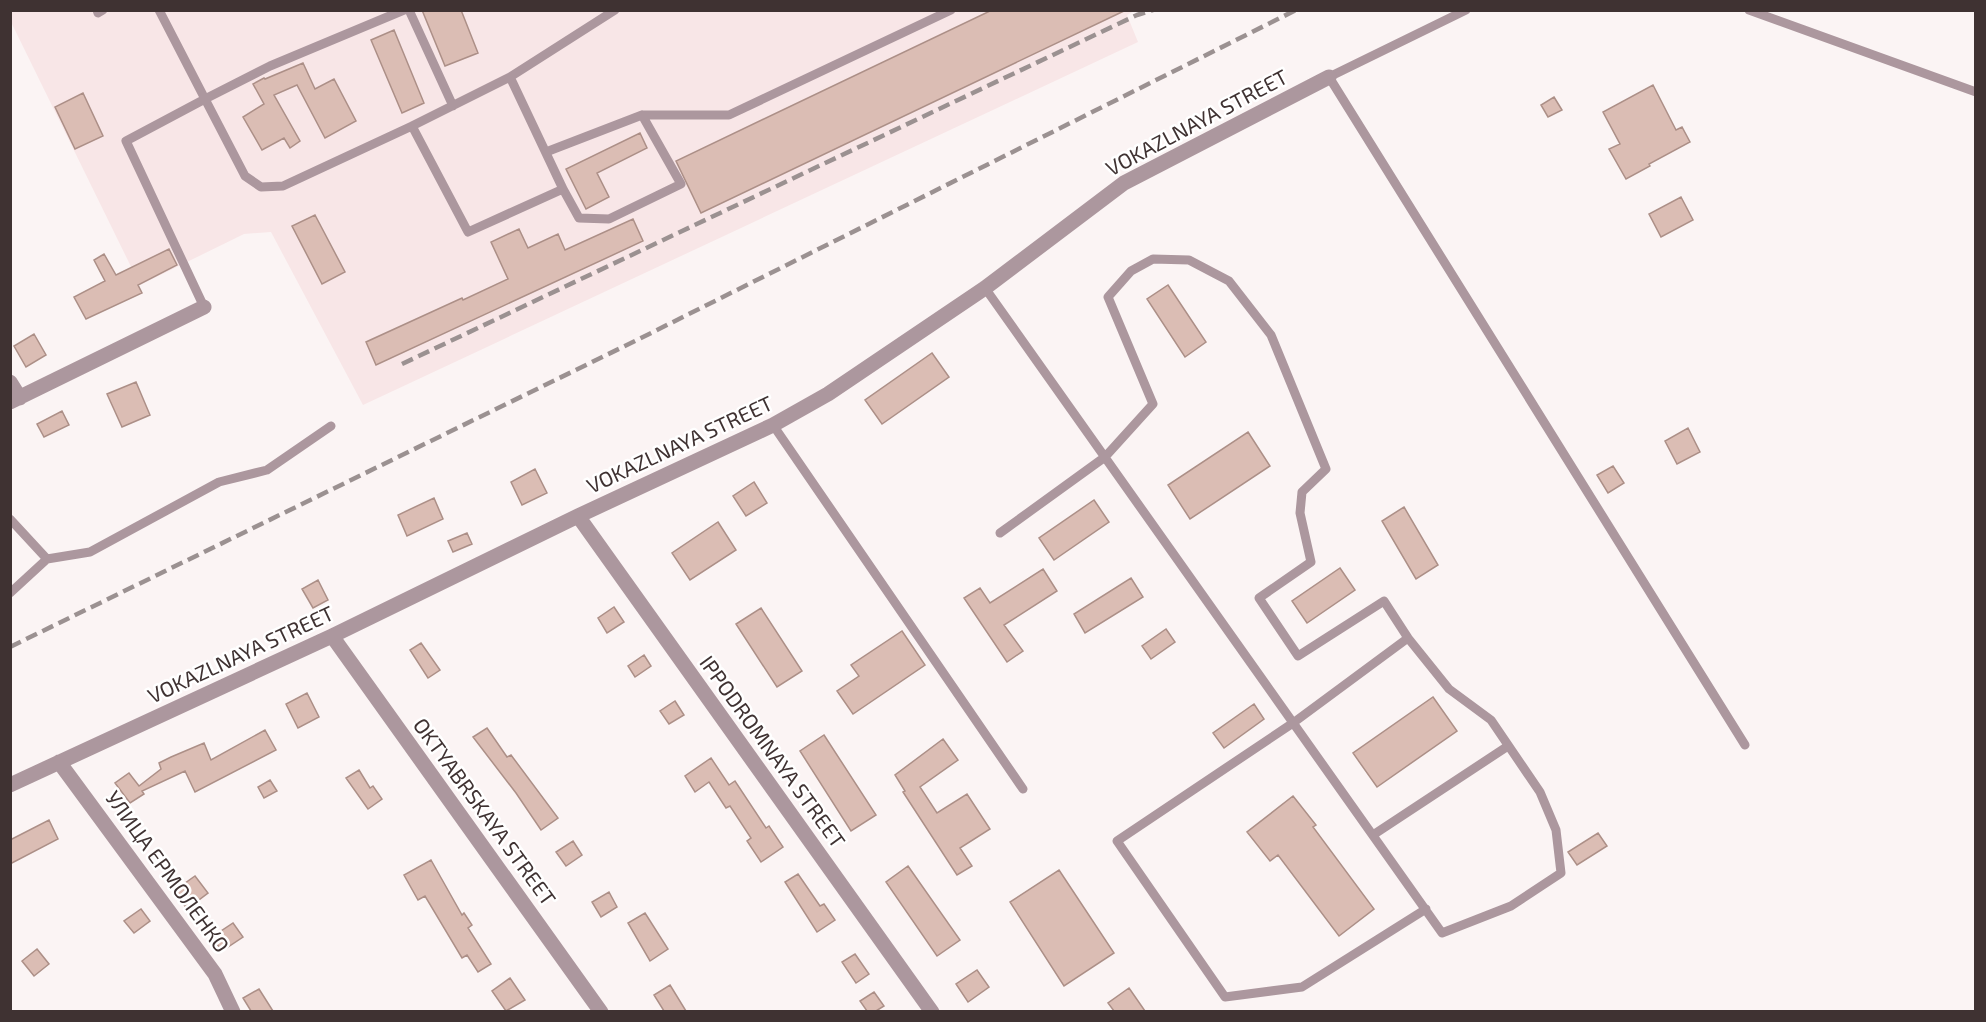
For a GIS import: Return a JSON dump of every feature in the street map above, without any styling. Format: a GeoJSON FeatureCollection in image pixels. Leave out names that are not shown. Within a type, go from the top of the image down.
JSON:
{"type":"FeatureCollection","features":[{"type":"Feature","properties":{"kind":"street","name":"VOKAZLNAYA STREET"},"geometry":{"type":"LineString","coordinates":[[10,785],[332,636],[578,516],[773,425],[828,394],[986,288],[1124,183],[1329,77]]}},
{"type":"Feature","properties":{"kind":"street"},"geometry":{"type":"LineString","coordinates":[[10,382],[15,400],[204,307]]}},
{"type":"Feature","properties":{"kind":"street","name":"IPPODROMNAYA STREET"},"geometry":{"type":"LineString","coordinates":[[578,516],[932,1011]]}},
{"type":"Feature","properties":{"kind":"street","name":"OKTYABRSKAYA STREET"},"geometry":{"type":"LineString","coordinates":[[332,636],[601,1011]]}},
{"type":"Feature","properties":{"kind":"street","name":"УЛИЦА ЕРМОЛЕНКО"},"geometry":{"type":"LineString","coordinates":[[59,762],[215,974],[233,1011]]}},
{"type":"Feature","properties":{"kind":"lane"},"geometry":{"type":"LineString","coordinates":[[97,10],[98,13],[103,10]]}},
{"type":"Feature","properties":{"kind":"lane"},"geometry":{"type":"LineString","coordinates":[[159,10],[245,176],[261,187],[283,186],[453,106],[510,77],[615,10]]}},
{"type":"Feature","properties":{"kind":"lane"},"geometry":{"type":"LineString","coordinates":[[204,307],[126,141],[270,66],[404,10]]}},
{"type":"Feature","properties":{"kind":"lane"},"geometry":{"type":"LineString","coordinates":[[409,10],[453,106]]}},
{"type":"Feature","properties":{"kind":"lane"},"geometry":{"type":"LineString","coordinates":[[546,153],[642,115],[729,115],[951,10]]}},
{"type":"Feature","properties":{"kind":"lane"},"geometry":{"type":"LineString","coordinates":[[1466,10],[1329,77],[1745,745]]}},
{"type":"Feature","properties":{"kind":"lane"},"geometry":{"type":"LineString","coordinates":[[1749,10],[1976,92]]}},
{"type":"Feature","properties":{"kind":"lane"},"geometry":{"type":"LineString","coordinates":[[510,77],[579,218],[609,219],[681,184],[642,115]]}},
{"type":"Feature","properties":{"kind":"lane"},"geometry":{"type":"LineString","coordinates":[[412,126],[468,232],[563,189]]}},
{"type":"Feature","properties":{"kind":"lane"},"geometry":{"type":"LineString","coordinates":[[986,288],[1105,457],[1293,723],[1426,909],[1442,933],[1511,906],[1562,873],[1556,830],[1540,792],[1491,720],[1449,689],[1408,639],[1384,601],[1298,656],[1258,598],[1311,562],[1300,513],[1302,492],[1326,469],[1271,335],[1229,281],[1190,260],[1153,259],[1131,271],[1108,297],[1154,404],[1105,457],[1000,532]]}},
{"type":"Feature","properties":{"kind":"lane"},"geometry":{"type":"LineString","coordinates":[[773,425],[1023,789]]}},
{"type":"Feature","properties":{"kind":"lane"},"geometry":{"type":"LineString","coordinates":[[10,593],[47,559],[90,552],[219,482],[267,470],[331,426]]}},
{"type":"Feature","properties":{"kind":"lane"},"geometry":{"type":"LineString","coordinates":[[10,519],[47,559]]}},
{"type":"Feature","properties":{"kind":"lane"},"geometry":{"type":"LineString","coordinates":[[1408,639],[1293,723],[1117,841],[1225,997],[1302,987],[1426,909]]}},
{"type":"Feature","properties":{"kind":"lane"},"geometry":{"type":"LineString","coordinates":[[1373,835],[1508,746]]}},
{"type":"Feature","properties":{"kind":"shaded area"},"geometry":{"type":"Polygon","coordinates":[[[11,10],[1136,10],[1127,15],[1138,42],[363,405],[271,232],[244,234],[140,285],[11,22],[11,10]]]}},
{"type":"Feature","properties":{"kind":"building"},"geometry":{"type":"Polygon","coordinates":[[[422,10],[461,10],[478,53],[445,66],[422,10]]]}},
{"type":"Feature","properties":{"kind":"building"},"geometry":{"type":"Polygon","coordinates":[[[992,10],[1126,10],[701,213],[676,161],[992,10]]]}},
{"type":"Feature","properties":{"kind":"building"},"geometry":{"type":"Polygon","coordinates":[[[394,30],[424,103],[402,113],[371,40],[394,30]]]}},
{"type":"Feature","properties":{"kind":"building"},"geometry":{"type":"Polygon","coordinates":[[[303,63],[315,89],[334,79],[356,121],[325,138],[297,85],[274,95],[300,141],[290,148],[284,138],[262,150],[243,117],[264,104],[253,84],[303,63]]]}},
{"type":"Feature","properties":{"kind":"building"},"geometry":{"type":"Polygon","coordinates":[[[1653,85],[1676,130],[1682,127],[1690,142],[1626,179],[1609,149],[1620,144],[1603,112],[1653,85]]]}},
{"type":"Feature","properties":{"kind":"building"},"geometry":{"type":"Polygon","coordinates":[[[83,93],[103,136],[75,149],[55,107],[83,93]]]}},
{"type":"Feature","properties":{"kind":"building"},"geometry":{"type":"Polygon","coordinates":[[[1554,97],[1562,110],[1548,117],[1541,105],[1554,97]]]}},
{"type":"Feature","properties":{"kind":"building"},"geometry":{"type":"Polygon","coordinates":[[[640,133],[647,148],[597,173],[609,197],[586,209],[566,169],[640,133]]]}},
{"type":"Feature","properties":{"kind":"building"},"geometry":{"type":"Polygon","coordinates":[[[1681,197],[1693,220],[1661,237],[1649,214],[1681,197]]]}},
{"type":"Feature","properties":{"kind":"building"},"geometry":{"type":"Polygon","coordinates":[[[315,215],[345,272],[322,284],[292,226],[315,215]]]}},
{"type":"Feature","properties":{"kind":"building"},"geometry":{"type":"Polygon","coordinates":[[[633,219],[643,241],[376,365],[366,342],[508,279],[491,242],[519,229],[528,248],[558,234],[565,250],[633,219]]]}},
{"type":"Feature","properties":{"kind":"building"},"geometry":{"type":"Polygon","coordinates":[[[169,249],[177,265],[138,285],[142,293],[86,319],[74,297],[105,281],[94,260],[104,254],[116,275],[169,249]]]}},
{"type":"Feature","properties":{"kind":"building"},"geometry":{"type":"Polygon","coordinates":[[[1168,285],[1206,342],[1185,357],[1147,299],[1168,285]]]}},
{"type":"Feature","properties":{"kind":"building"},"geometry":{"type":"Polygon","coordinates":[[[34,334],[46,355],[26,367],[14,346],[34,334]]]}},
{"type":"Feature","properties":{"kind":"building"},"geometry":{"type":"Polygon","coordinates":[[[932,353],[949,377],[882,424],[865,400],[932,353]]]}},
{"type":"Feature","properties":{"kind":"building"},"geometry":{"type":"Polygon","coordinates":[[[136,382],[150,415],[122,427],[107,394],[136,382]]]}},
{"type":"Feature","properties":{"kind":"building"},"geometry":{"type":"Polygon","coordinates":[[[62,411],[69,425],[44,437],[37,424],[62,411]]]}},
{"type":"Feature","properties":{"kind":"building"},"geometry":{"type":"Polygon","coordinates":[[[1688,428],[1700,452],[1677,464],[1665,441],[1688,428]]]}},
{"type":"Feature","properties":{"kind":"building"},"geometry":{"type":"Polygon","coordinates":[[[1248,432],[1270,466],[1190,519],[1168,485],[1248,432]]]}},
{"type":"Feature","properties":{"kind":"building"},"geometry":{"type":"Polygon","coordinates":[[[1613,466],[1624,483],[1608,493],[1597,475],[1613,466]]]}},
{"type":"Feature","properties":{"kind":"building"},"geometry":{"type":"Polygon","coordinates":[[[535,469],[547,493],[522,505],[511,482],[535,469]]]}},
{"type":"Feature","properties":{"kind":"building"},"geometry":{"type":"Polygon","coordinates":[[[754,482],[767,503],[746,516],[733,496],[754,482]]]}},
{"type":"Feature","properties":{"kind":"building"},"geometry":{"type":"Polygon","coordinates":[[[434,498],[443,519],[407,536],[398,515],[434,498]]]}},
{"type":"Feature","properties":{"kind":"building"},"geometry":{"type":"Polygon","coordinates":[[[1094,500],[1109,522],[1054,560],[1039,538],[1094,500]]]}},
{"type":"Feature","properties":{"kind":"building"},"geometry":{"type":"Polygon","coordinates":[[[1404,507],[1438,565],[1416,579],[1382,521],[1404,507]]]}},
{"type":"Feature","properties":{"kind":"building"},"geometry":{"type":"Polygon","coordinates":[[[718,522],[736,550],[690,580],[672,553],[718,522]]]}},
{"type":"Feature","properties":{"kind":"building"},"geometry":{"type":"Polygon","coordinates":[[[467,533],[472,544],[453,552],[448,541],[467,533]]]}},
{"type":"Feature","properties":{"kind":"building"},"geometry":{"type":"Polygon","coordinates":[[[1340,568],[1355,590],[1307,623],[1292,601],[1340,568]]]}},
{"type":"Feature","properties":{"kind":"building"},"geometry":{"type":"Polygon","coordinates":[[[1043,569],[1057,591],[1004,625],[1023,651],[1007,662],[964,598],[980,588],[990,603],[1043,569]]]}},
{"type":"Feature","properties":{"kind":"building"},"geometry":{"type":"Polygon","coordinates":[[[1131,578],[1143,597],[1085,633],[1074,614],[1131,578]]]}},
{"type":"Feature","properties":{"kind":"building"},"geometry":{"type":"Polygon","coordinates":[[[318,580],[328,600],[313,608],[302,589],[318,580]]]}},
{"type":"Feature","properties":{"kind":"building"},"geometry":{"type":"Polygon","coordinates":[[[614,607],[624,622],[607,633],[598,618],[614,607]]]}},
{"type":"Feature","properties":{"kind":"building"},"geometry":{"type":"Polygon","coordinates":[[[761,608],[802,671],[777,687],[736,624],[761,608]]]}},
{"type":"Feature","properties":{"kind":"building"},"geometry":{"type":"Polygon","coordinates":[[[1166,629],[1175,642],[1151,659],[1142,646],[1166,629]]]}},
{"type":"Feature","properties":{"kind":"building"},"geometry":{"type":"Polygon","coordinates":[[[902,631],[925,665],[853,714],[837,691],[859,676],[851,665],[902,631]]]}},
{"type":"Feature","properties":{"kind":"building"},"geometry":{"type":"Polygon","coordinates":[[[421,643],[440,670],[428,678],[410,650],[421,643]]]}},
{"type":"Feature","properties":{"kind":"building"},"geometry":{"type":"Polygon","coordinates":[[[644,655],[651,666],[635,677],[628,666],[644,655]]]}},
{"type":"Feature","properties":{"kind":"building"},"geometry":{"type":"Polygon","coordinates":[[[307,693],[319,717],[298,728],[286,704],[307,693]]]}},
{"type":"Feature","properties":{"kind":"building"},"geometry":{"type":"Polygon","coordinates":[[[1433,697],[1457,731],[1377,787],[1353,753],[1433,697]]]}},
{"type":"Feature","properties":{"kind":"building"},"geometry":{"type":"Polygon","coordinates":[[[675,701],[684,715],[669,724],[660,711],[675,701]]]}},
{"type":"Feature","properties":{"kind":"building"},"geometry":{"type":"Polygon","coordinates":[[[1254,704],[1264,719],[1224,748],[1213,733],[1254,704]]]}},
{"type":"Feature","properties":{"kind":"building"},"geometry":{"type":"Polygon","coordinates":[[[487,728],[507,757],[511,755],[558,818],[541,830],[473,737],[487,728]]]}},
{"type":"Feature","properties":{"kind":"building"},"geometry":{"type":"Polygon","coordinates":[[[265,730],[276,750],[195,792],[185,771],[142,791],[144,794],[130,803],[115,783],[129,773],[139,786],[161,769],[159,763],[171,757],[204,743],[211,760],[265,730]]]}},
{"type":"Feature","properties":{"kind":"building"},"geometry":{"type":"Polygon","coordinates":[[[824,735],[876,815],[851,831],[800,751],[824,735]]]}},
{"type":"Feature","properties":{"kind":"building"},"geometry":{"type":"Polygon","coordinates":[[[943,739],[958,760],[920,787],[937,813],[967,794],[990,829],[960,848],[972,866],[957,875],[903,792],[905,791],[895,775],[943,739]]]}},
{"type":"Feature","properties":{"kind":"building"},"geometry":{"type":"Polygon","coordinates":[[[711,758],[729,785],[735,781],[766,828],[769,826],[783,847],[761,862],[747,841],[751,838],[730,806],[726,808],[709,782],[695,792],[685,776],[711,758]]]}},
{"type":"Feature","properties":{"kind":"building"},"geometry":{"type":"Polygon","coordinates":[[[359,770],[370,788],[373,786],[382,799],[368,809],[346,778],[359,770]]]}},
{"type":"Feature","properties":{"kind":"building"},"geometry":{"type":"Polygon","coordinates":[[[270,780],[277,791],[264,798],[258,787],[270,780]]]}},
{"type":"Feature","properties":{"kind":"building"},"geometry":{"type":"Polygon","coordinates":[[[1293,796],[1316,825],[1313,827],[1374,909],[1339,936],[1278,855],[1270,861],[1247,832],[1293,796]]]}},
{"type":"Feature","properties":{"kind":"building"},"geometry":{"type":"Polygon","coordinates":[[[49,820],[58,839],[10,864],[10,840],[49,820]]]}},
{"type":"Feature","properties":{"kind":"building"},"geometry":{"type":"Polygon","coordinates":[[[1598,833],[1607,846],[1577,865],[1568,852],[1598,833]]]}},
{"type":"Feature","properties":{"kind":"building"},"geometry":{"type":"Polygon","coordinates":[[[573,841],[582,855],[566,866],[556,852],[573,841]]]}},
{"type":"Feature","properties":{"kind":"building"},"geometry":{"type":"Polygon","coordinates":[[[431,860],[462,915],[464,913],[472,925],[468,928],[491,964],[478,972],[467,955],[462,958],[425,896],[418,900],[404,875],[431,860]]]}},
{"type":"Feature","properties":{"kind":"building"},"geometry":{"type":"Polygon","coordinates":[[[908,866],[960,940],[937,956],[886,882],[908,866]]]}},
{"type":"Feature","properties":{"kind":"building"},"geometry":{"type":"Polygon","coordinates":[[[1059,870],[1114,953],[1064,986],[1010,902],[1059,870]]]}},
{"type":"Feature","properties":{"kind":"building"},"geometry":{"type":"Polygon","coordinates":[[[798,874],[820,906],[824,904],[835,920],[817,932],[785,882],[798,874]]]}},
{"type":"Feature","properties":{"kind":"building"},"geometry":{"type":"Polygon","coordinates":[[[195,876],[208,893],[187,909],[174,891],[195,876]]]}},
{"type":"Feature","properties":{"kind":"building"},"geometry":{"type":"Polygon","coordinates":[[[609,892],[617,907],[601,917],[592,902],[609,892]]]}},
{"type":"Feature","properties":{"kind":"building"},"geometry":{"type":"Polygon","coordinates":[[[141,909],[150,921],[134,933],[124,921],[141,909]]]}},
{"type":"Feature","properties":{"kind":"building"},"geometry":{"type":"Polygon","coordinates":[[[645,913],[668,949],[650,961],[628,923],[645,913]]]}},
{"type":"Feature","properties":{"kind":"building"},"geometry":{"type":"Polygon","coordinates":[[[233,923],[243,937],[222,951],[212,937],[233,923]]]}},
{"type":"Feature","properties":{"kind":"building"},"geometry":{"type":"Polygon","coordinates":[[[37,949],[49,964],[34,976],[22,961],[37,949]]]}},
{"type":"Feature","properties":{"kind":"building"},"geometry":{"type":"Polygon","coordinates":[[[855,954],[869,974],[856,983],[842,962],[855,954]]]}},
{"type":"Feature","properties":{"kind":"building"},"geometry":{"type":"Polygon","coordinates":[[[977,970],[989,987],[968,1002],[956,984],[977,970]]]}},
{"type":"Feature","properties":{"kind":"building"},"geometry":{"type":"Polygon","coordinates":[[[510,978],[525,1000],[506,1011],[492,991],[510,978]]]}},
{"type":"Feature","properties":{"kind":"building"},"geometry":{"type":"Polygon","coordinates":[[[670,985],[686,1011],[664,1011],[654,995],[670,985]]]}},
{"type":"Feature","properties":{"kind":"building"},"geometry":{"type":"Polygon","coordinates":[[[1129,988],[1145,1011],[1114,1011],[1108,1003],[1129,988]]]}},
{"type":"Feature","properties":{"kind":"building"},"geometry":{"type":"Polygon","coordinates":[[[259,989],[273,1011],[251,1011],[243,998],[259,989]]]}},
{"type":"Feature","properties":{"kind":"building"},"geometry":{"type":"Polygon","coordinates":[[[874,992],[884,1006],[876,1011],[867,1011],[860,1001],[874,992]]]}},
{"type":"Feature","properties":{"kind":"railway"},"geometry":{"type":"LineString","coordinates":[[402,364],[1137,15],[1153,10]]}},
{"type":"Feature","properties":{"kind":"railway"},"geometry":{"type":"LineString","coordinates":[[10,647],[635,341],[1296,10]]}}]}
